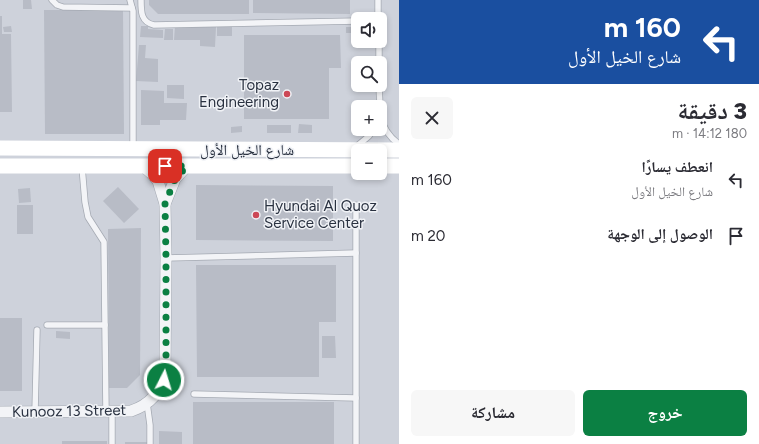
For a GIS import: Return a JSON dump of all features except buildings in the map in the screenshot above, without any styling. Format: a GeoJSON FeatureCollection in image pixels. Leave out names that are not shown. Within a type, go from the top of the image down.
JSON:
{"type":"FeatureCollection","features":[{"type":"Feature","properties":{"kind":"main road","name":"شارع الخيل الأول"},"geometry":{"type":"LineString","coordinates":[[0,148],[399,150]]}},
{"type":"Feature","properties":{"kind":"main road","name":"شارع الخيل الأول"},"geometry":{"type":"LineString","coordinates":[[0,166],[351,166]]}},
{"type":"Feature","properties":{"kind":"main road"},"geometry":{"type":"LineString","coordinates":[[387,166],[399,166]]}},
{"type":"Feature","properties":{"kind":"street","name":"Kunooz 13 Street"},"geometry":{"type":"LineString","coordinates":[[0,412],[131,411],[153,399],[161,387],[166,374],[165,204],[158,182],[143,166]]}},
{"type":"Feature","properties":{"kind":"street","name":"Kunooz 13 Street"},"geometry":{"type":"LineString","coordinates":[[165,204],[175,179],[187,166]]}},
{"type":"Feature","properties":{"kind":"lane"},"geometry":{"type":"LineString","coordinates":[[52,0],[57,5],[63,7],[132,8]]}},
{"type":"Feature","properties":{"kind":"lane"},"geometry":{"type":"LineString","coordinates":[[130,0],[132,8],[133,149]]}},
{"type":"Feature","properties":{"kind":"lane"},"geometry":{"type":"LineString","coordinates":[[141,0],[141,14],[147,23],[154,25],[351,21]]}},
{"type":"Feature","properties":{"kind":"lane"},"geometry":{"type":"LineString","coordinates":[[378,0],[378,12]]}},
{"type":"Feature","properties":{"kind":"lane"},"geometry":{"type":"LineString","coordinates":[[387,132],[390,137],[399,144]]}},
{"type":"Feature","properties":{"kind":"lane"},"geometry":{"type":"LineString","coordinates":[[350,150],[368,136]]}},
{"type":"Feature","properties":{"kind":"lane"},"geometry":{"type":"LineString","coordinates":[[82,166],[85,202],[88,217],[104,242],[105,325],[112,444]]}},
{"type":"Feature","properties":{"kind":"lane"},"geometry":{"type":"LineString","coordinates":[[356,205],[356,444]]}},
{"type":"Feature","properties":{"kind":"lane"},"geometry":{"type":"LineString","coordinates":[[166,258],[356,254]]}},
{"type":"Feature","properties":{"kind":"lane"},"geometry":{"type":"LineString","coordinates":[[47,325],[105,325]]}},
{"type":"Feature","properties":{"kind":"lane"},"geometry":{"type":"LineString","coordinates":[[35,412],[37,330]]}},
{"type":"Feature","properties":{"kind":"lane"},"geometry":{"type":"LineString","coordinates":[[194,394],[356,398]]}},
{"type":"Feature","properties":{"kind":"lane"},"geometry":{"type":"LineString","coordinates":[[147,403],[150,426],[150,444]]}},
{"type":"Feature","properties":{"kind":"shaded area"},"geometry":{"type":"Polygon","coordinates":[[[0,0],[399,0],[399,444],[0,444],[0,0]]]}},
{"type":"Feature","properties":{"kind":"place","name":"Topaz Engineering"},"geometry":{"type":"Point","coordinates":[287,94]}},
{"type":"Feature","properties":{"kind":"place","name":"Hyundai Al Quoz Service Center"},"geometry":{"type":"Point","coordinates":[256,215]}},
{"type":"Feature","properties":{"kind":"route"},"geometry":{"type":"LineString","coordinates":[[164,380],[166,374],[165,204],[172,184],[178,174],[187,166],[165,166]]}}]}
